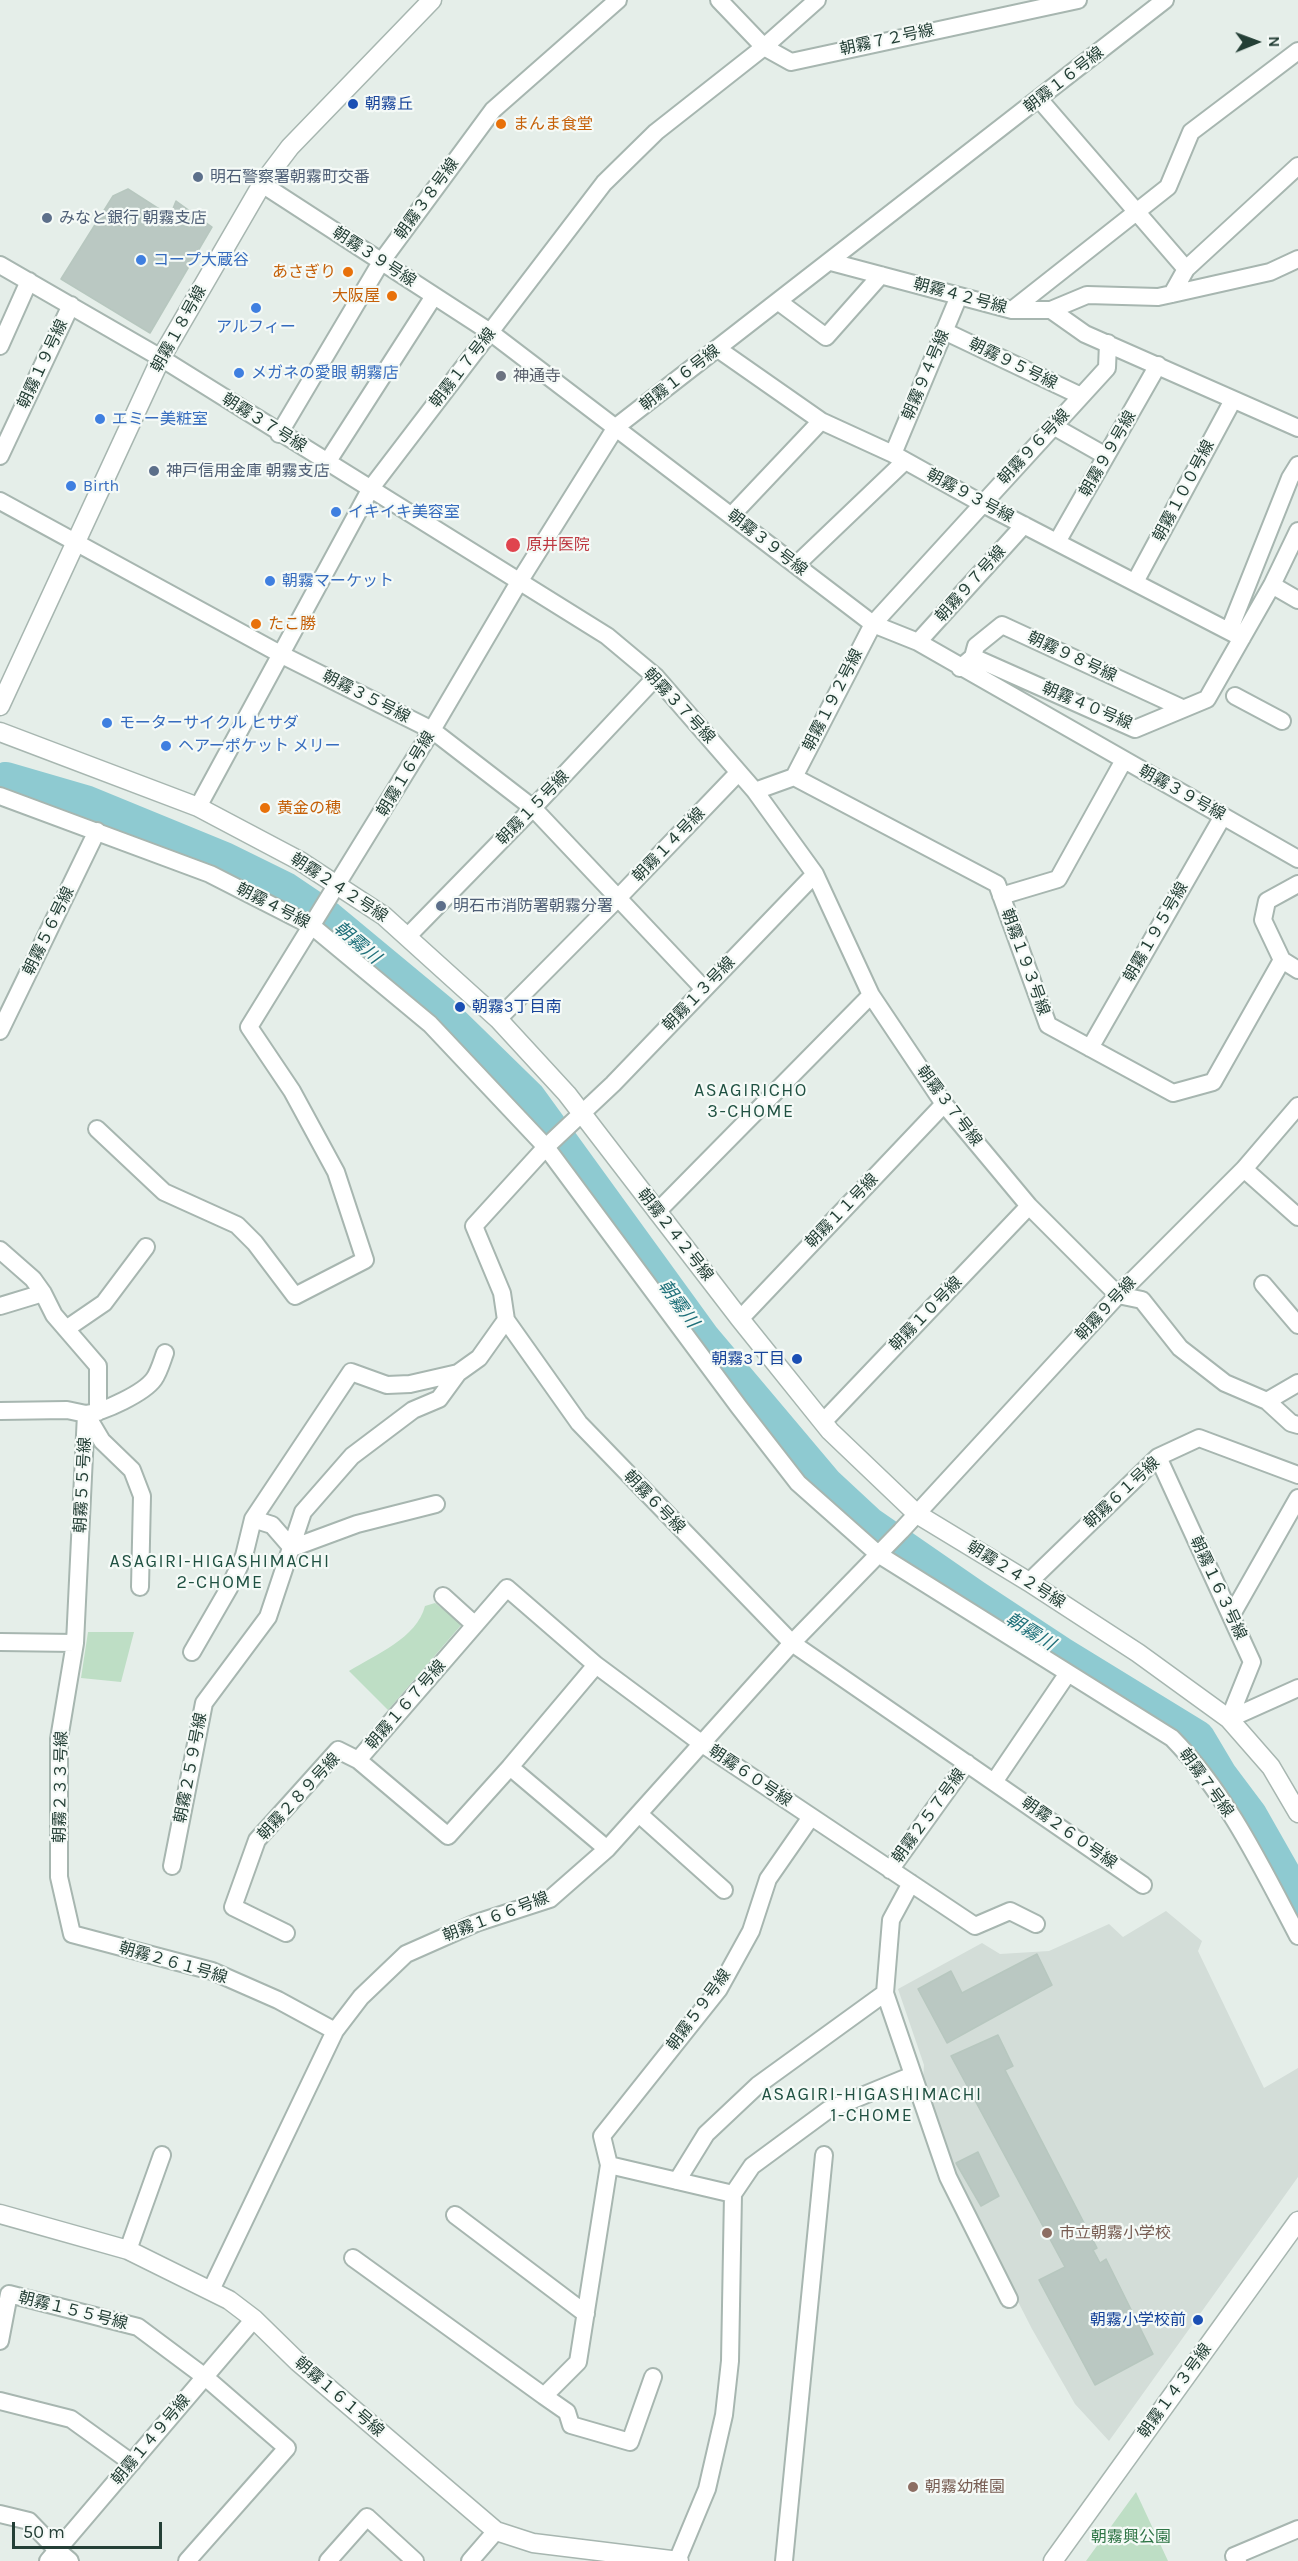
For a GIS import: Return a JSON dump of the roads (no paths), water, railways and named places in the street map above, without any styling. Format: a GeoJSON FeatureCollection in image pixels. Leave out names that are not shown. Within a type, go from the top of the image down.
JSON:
{"type":"FeatureCollection","features":[{"type":"Feature","properties":{"kind":"street","name":"朝霧１８号線"},"geometry":{"type":"LineString","coordinates":[[0,706],[161,358],[262,184],[290,147],[432,0]]}},
{"type":"Feature","properties":{"kind":"street","name":"朝霧３８号線"},"geometry":{"type":"LineString","coordinates":[[279,434],[381,262],[493,110],[618,0]]}},
{"type":"Feature","properties":{"kind":"street","name":"朝霧７２号線"},"geometry":{"type":"LineString","coordinates":[[719,0],[764,47],[791,62],[1078,0]]}},
{"type":"Feature","properties":{"kind":"street","name":"朝霧１７号線"},"geometry":{"type":"LineString","coordinates":[[198,807],[370,488],[604,183],[656,132],[764,47],[817,0]]}},
{"type":"Feature","properties":{"kind":"street","name":"朝霧１６号線"},"geometry":{"type":"LineString","coordinates":[[98,1129],[164,1192],[237,1225],[255,1243],[295,1296],[365,1260],[336,1172],[292,1091],[249,1027],[432,730],[519,582],[616,428],[1165,0]]}},
{"type":"Feature","properties":{"kind":"street"},"geometry":{"type":"LineString","coordinates":[[1012,310],[1168,187],[1191,132],[1298,51]]}},
{"type":"Feature","properties":{"kind":"street"},"geometry":{"type":"LineString","coordinates":[[1039,99],[1186,269]]}},
{"type":"Feature","properties":{"kind":"street"},"geometry":{"type":"LineString","coordinates":[[1172,294],[1186,269],[1298,166]]}},
{"type":"Feature","properties":{"kind":"street","name":"朝霧３９号線"},"geometry":{"type":"LineString","coordinates":[[262,184],[490,332],[873,624],[918,642],[1298,859]]}},
{"type":"Feature","properties":{"kind":"street","name":"朝霧４２号線"},"geometry":{"type":"LineString","coordinates":[[831,262],[1012,310],[1051,310],[1087,295],[1158,297],[1270,272],[1298,259]]}},
{"type":"Feature","properties":{"kind":"street","name":"朝霧３７号線"},"geometry":{"type":"LineString","coordinates":[[0,265],[161,358],[279,434],[328,461],[607,636],[656,677],[755,791],[815,874],[871,995],[944,1104],[1029,1206],[1118,1295]]}},
{"type":"Feature","properties":{"kind":"street"},"geometry":{"type":"LineString","coordinates":[[779,302],[826,337],[880,275]]}},
{"type":"Feature","properties":{"kind":"street"},"geometry":{"type":"LineString","coordinates":[[0,346],[29,281]]}},
{"type":"Feature","properties":{"kind":"street"},"geometry":{"type":"LineString","coordinates":[[328,461],[434,296]]}},
{"type":"Feature","properties":{"kind":"street","name":"朝霧９４号線"},"geometry":{"type":"LineString","coordinates":[[796,565],[899,458],[944,331],[959,296]]}},
{"type":"Feature","properties":{"kind":"street","name":"朝霧１９号線"},"geometry":{"type":"LineString","coordinates":[[0,456],[71,305]]}},
{"type":"Feature","properties":{"kind":"street"},"geometry":{"type":"LineString","coordinates":[[1051,310],[1085,334],[1158,365],[1298,433]]}},
{"type":"Feature","properties":{"kind":"street","name":"朝霧９５号線"},"geometry":{"type":"LineString","coordinates":[[944,331],[1081,396]]}},
{"type":"Feature","properties":{"kind":"street","name":"朝霧９６号線"},"geometry":{"type":"LineString","coordinates":[[873,624],[981,503],[1107,368],[1108,343]]}},
{"type":"Feature","properties":{"kind":"street","name":"朝霧９３号線"},"geometry":{"type":"LineString","coordinates":[[718,349],[821,421],[899,458],[981,503],[1236,634]]}},
{"type":"Feature","properties":{"kind":"street","name":"朝霧９９号線"},"geometry":{"type":"LineString","coordinates":[[1057,542],[1158,365]]}},
{"type":"Feature","properties":{"kind":"street","name":"朝霧１００号線"},"geometry":{"type":"LineString","coordinates":[[1135,582],[1233,400]]}},
{"type":"Feature","properties":{"kind":"street"},"geometry":{"type":"LineString","coordinates":[[732,515],[821,421]]}},
{"type":"Feature","properties":{"kind":"street"},"geometry":{"type":"LineString","coordinates":[[1053,426],[1106,456]]}},
{"type":"Feature","properties":{"kind":"street"},"geometry":{"type":"LineString","coordinates":[[1236,634],[1290,478],[1298,465]]}},
{"type":"Feature","properties":{"kind":"street","name":"朝霧３５号線"},"geometry":{"type":"LineString","coordinates":[[0,501],[282,655],[432,730],[533,808],[704,989]]}},
{"type":"Feature","properties":{"kind":"street","name":"朝霧９７号線"},"geometry":{"type":"LineString","coordinates":[[918,642],[1024,525]]}},
{"type":"Feature","properties":{"kind":"street","name":"朝霧４０号線"},"geometry":{"type":"LineString","coordinates":[[973,657],[1135,729],[1207,699],[1236,634],[1272,585],[1298,531]]}},
{"type":"Feature","properties":{"kind":"street"},"geometry":{"type":"LineString","coordinates":[[1272,585],[1298,600]]}},
{"type":"Feature","properties":{"kind":"street","name":"朝霧１９２号線"},"geometry":{"type":"LineString","coordinates":[[794,777],[873,624]]}},
{"type":"Feature","properties":{"kind":"street","name":"朝霧９８号線"},"geometry":{"type":"LineString","coordinates":[[973,657],[976,646],[1002,625],[1182,708]]}},
{"type":"Feature","properties":{"kind":"street"},"geometry":{"type":"LineString","coordinates":[[960,668],[973,657]]}},
{"type":"Feature","properties":{"kind":"street","name":"朝霧１５号線"},"geometry":{"type":"LineString","coordinates":[[408,936],[656,677]]}},
{"type":"Feature","properties":{"kind":"street"},"geometry":{"type":"LineString","coordinates":[[1236,696],[1282,721]]}},
{"type":"Feature","properties":{"kind":"street","name":"朝霧２４２号線"},"geometry":{"type":"LineString","coordinates":[[0,732],[198,807],[300,861],[384,916],[498,1019],[583,1113],[740,1319],[823,1422],[916,1514],[1029,1582],[1138,1653],[1229,1719],[1271,1767],[1298,1813]]}},
{"type":"Feature","properties":{"kind":"street"},"geometry":{"type":"LineString","coordinates":[[1001,896],[1058,879],[1124,760]]}},
{"type":"Feature","properties":{"kind":"street","name":"朝霧１４号線"},"geometry":{"type":"LineString","coordinates":[[498,1019],[738,772]]}},
{"type":"Feature","properties":{"kind":"street"},"geometry":{"type":"LineString","coordinates":[[755,791],[794,777]]}},
{"type":"Feature","properties":{"kind":"street","name":"朝霧１９３号線"},"geometry":{"type":"LineString","coordinates":[[794,777],[997,884],[1048,1025],[1173,1094],[1213,1082],[1282,960]]}},
{"type":"Feature","properties":{"kind":"street","name":"朝霧４号線"},"geometry":{"type":"LineString","coordinates":[[0,796],[210,874],[314,923],[430,1024],[548,1145],[738,1407],[798,1483],[881,1551]]}},
{"type":"Feature","properties":{"kind":"street","name":"朝霧１９５号線"},"geometry":{"type":"LineString","coordinates":[[1090,1048],[1223,816]]}},
{"type":"Feature","properties":{"kind":"street","name":"朝霧５６号線"},"geometry":{"type":"LineString","coordinates":[[0,1031],[97,831]]}},
{"type":"Feature","properties":{"kind":"street","name":"朝霧１３号線"},"geometry":{"type":"LineString","coordinates":[[548,1145],[583,1113],[815,874]]}},
{"type":"Feature","properties":{"kind":"street"},"geometry":{"type":"LineString","coordinates":[[1298,884],[1267,901],[1263,920],[1282,960],[1298,970]]}},
{"type":"Feature","properties":{"kind":"street"},"geometry":{"type":"LineString","coordinates":[[657,1212],[871,995]]}},
{"type":"Feature","properties":{"kind":"street","name":"朝霧１１号線"},"geometry":{"type":"LineString","coordinates":[[740,1319],[944,1104]]}},
{"type":"Feature","properties":{"kind":"street","name":"朝霧９号線"},"geometry":{"type":"LineString","coordinates":[[916,1514],[1118,1295],[1244,1169],[1298,1106]]}},
{"type":"Feature","properties":{"kind":"street","name":"朝霧６号線"},"geometry":{"type":"LineString","coordinates":[[548,1145],[474,1226],[502,1293],[506,1320],[579,1423],[792,1643],[994,1782]]}},
{"type":"Feature","properties":{"kind":"street"},"geometry":{"type":"LineString","coordinates":[[1244,1169],[1298,1217]]}},
{"type":"Feature","properties":{"kind":"street","name":"朝霧１０号線"},"geometry":{"type":"LineString","coordinates":[[823,1422],[1029,1206]]}},
{"type":"Feature","properties":{"kind":"street"},"geometry":{"type":"LineString","coordinates":[[66,1329],[104,1303],[146,1247]]}},
{"type":"Feature","properties":{"kind":"street"},"geometry":{"type":"LineString","coordinates":[[0,1251],[33,1279],[54,1315],[98,1366],[92,1413],[102,1441],[132,1470],[142,1496],[140,1587]]}},
{"type":"Feature","properties":{"kind":"street"},"geometry":{"type":"LineString","coordinates":[[1263,1284],[1298,1325]]}},
{"type":"Feature","properties":{"kind":"street"},"geometry":{"type":"LineString","coordinates":[[0,1306],[43,1293]]}},
{"type":"Feature","properties":{"kind":"street"},"geometry":{"type":"LineString","coordinates":[[1118,1295],[1143,1300],[1180,1348],[1224,1383],[1267,1401],[1291,1423],[1298,1425]]}},
{"type":"Feature","properties":{"kind":"street"},"geometry":{"type":"LineString","coordinates":[[192,1652],[229,1588],[244,1556],[253,1519],[351,1372],[387,1385],[410,1384],[458,1373],[479,1358],[506,1320]]}},
{"type":"Feature","properties":{"kind":"street"},"geometry":{"type":"LineString","coordinates":[[92,1413],[120,1403],[153,1380],[165,1353]]}},
{"type":"Feature","properties":{"kind":"street","name":"朝霧２５９号線"},"geometry":{"type":"LineString","coordinates":[[172,1866],[204,1703],[268,1617],[303,1512],[351,1455],[413,1410],[439,1399],[458,1373]]}},
{"type":"Feature","properties":{"kind":"street"},"geometry":{"type":"LineString","coordinates":[[1267,1401],[1298,1383]]}},
{"type":"Feature","properties":{"kind":"street","name":"朝霧５５号線"},"geometry":{"type":"LineString","coordinates":[[0,1411],[67,1410],[92,1413],[75,1643]]}},
{"type":"Feature","properties":{"kind":"street","name":"朝霧６１号線"},"geometry":{"type":"LineString","coordinates":[[1029,1582],[1158,1457],[1199,1438],[1298,1475]]}},
{"type":"Feature","properties":{"kind":"street","name":"朝霧１６３号線"},"geometry":{"type":"LineString","coordinates":[[1158,1457],[1252,1662],[1229,1719]]}},
{"type":"Feature","properties":{"kind":"street"},"geometry":{"type":"LineString","coordinates":[[1231,1616],[1298,1498]]}},
{"type":"Feature","properties":{"kind":"street"},"geometry":{"type":"LineString","coordinates":[[253,1519],[272,1525],[292,1548],[357,1524],[436,1504]]}},
{"type":"Feature","properties":{"kind":"street","name":"朝霧６０号線"},"geometry":{"type":"LineString","coordinates":[[916,1514],[792,1643],[701,1743],[975,1926],[1010,1911],[1036,1924]]}},
{"type":"Feature","properties":{"kind":"street","name":"朝霧７号線"},"geometry":{"type":"LineString","coordinates":[[881,1551],[1172,1738],[1193,1759],[1249,1845],[1298,1936]]}},
{"type":"Feature","properties":{"kind":"street","name":"朝霧１６７号線"},"geometry":{"type":"LineString","coordinates":[[596,1665],[448,1836],[358,1760],[507,1588],[596,1665],[701,1743]]}},
{"type":"Feature","properties":{"kind":"street"},"geometry":{"type":"LineString","coordinates":[[443,1596],[475,1625]]}},
{"type":"Feature","properties":{"kind":"street"},"geometry":{"type":"LineString","coordinates":[[0,1642],[75,1643]]}},
{"type":"Feature","properties":{"kind":"street","name":"朝霧２３３号線"},"geometry":{"type":"LineString","coordinates":[[72,1934],[59,1877],[59,1751],[75,1643]]}},
{"type":"Feature","properties":{"kind":"street"},"geometry":{"type":"LineString","coordinates":[[994,1782],[1068,1673]]}},
{"type":"Feature","properties":{"kind":"street"},"geometry":{"type":"LineString","coordinates":[[1229,1719],[1298,1688]]}},
{"type":"Feature","properties":{"kind":"street","name":"朝霧１６６号線"},"geometry":{"type":"LineString","coordinates":[[211,2290],[335,2031],[361,1997],[406,1954],[476,1923],[550,1899],[607,1849],[701,1743]]}},
{"type":"Feature","properties":{"kind":"street","name":"朝霧２８９号線"},"geometry":{"type":"LineString","coordinates":[[286,1933],[233,1907],[257,1840],[338,1750],[358,1760]]}},
{"type":"Feature","properties":{"kind":"street","name":"朝霧２５７号線"},"geometry":{"type":"LineString","coordinates":[[890,1869],[967,1763]]}},
{"type":"Feature","properties":{"kind":"street"},"geometry":{"type":"LineString","coordinates":[[510,1767],[607,1849]]}},
{"type":"Feature","properties":{"kind":"street","name":"朝霧２６０号線"},"geometry":{"type":"LineString","coordinates":[[994,1782],[1143,1885]]}},
{"type":"Feature","properties":{"kind":"street"},"geometry":{"type":"LineString","coordinates":[[639,1814],[724,1890]]}},
{"type":"Feature","properties":{"kind":"street","name":"朝霧５９号線"},"geometry":{"type":"LineString","coordinates":[[609,2165],[602,2136],[719,1989],[751,1931],[768,1879],[811,1817]]}},
{"type":"Feature","properties":{"kind":"street"},"geometry":{"type":"LineString","coordinates":[[911,1883],[891,1920],[885,1993],[948,2177],[1009,2299]]}},
{"type":"Feature","properties":{"kind":"street","name":"朝霧２６１号線"},"geometry":{"type":"LineString","coordinates":[[72,1934],[212,1971],[278,2000],[335,2031]]}},
{"type":"Feature","properties":{"kind":"street"},"geometry":{"type":"LineString","coordinates":[[677,2181],[706,2134],[758,2085],[885,1993]]}},
{"type":"Feature","properties":{"kind":"street"},"geometry":{"type":"LineString","coordinates":[[678,2561],[707,2489],[724,2415],[730,2361],[733,2194],[752,2166],[828,2110],[913,2075]]}},
{"type":"Feature","properties":{"kind":"street"},"geometry":{"type":"LineString","coordinates":[[128,2250],[162,2155]]}},
{"type":"Feature","properties":{"kind":"street"},"geometry":{"type":"LineString","coordinates":[[784,2561],[824,2155]]}},
{"type":"Feature","properties":{"kind":"street"},"geometry":{"type":"LineString","coordinates":[[544,2396],[578,2362],[609,2165],[733,2194]]}},
{"type":"Feature","properties":{"kind":"street","name":"朝霧１６１号線"},"geometry":{"type":"LineString","coordinates":[[0,2214],[128,2250],[211,2290],[254,2319],[298,2362],[496,2531],[533,2543],[635,2558],[678,2561]]}},
{"type":"Feature","properties":{"kind":"street"},"geometry":{"type":"LineString","coordinates":[[455,2215],[586,2314]]}},
{"type":"Feature","properties":{"kind":"street","name":"朝霧１４３号線"},"geometry":{"type":"LineString","coordinates":[[1053,2561],[1298,2221]]}},
{"type":"Feature","properties":{"kind":"street"},"geometry":{"type":"LineString","coordinates":[[353,2258],[567,2412],[570,2425],[630,2442],[653,2377]]}},
{"type":"Feature","properties":{"kind":"street","name":"朝霧１５５号線"},"geometry":{"type":"LineString","coordinates":[[0,2341],[9,2294],[138,2327],[205,2377]]}},
{"type":"Feature","properties":{"kind":"street","name":"朝霧１４９号線"},"geometry":{"type":"LineString","coordinates":[[52,2556],[254,2319]]}},
{"type":"Feature","properties":{"kind":"street"},"geometry":{"type":"LineString","coordinates":[[187,2561],[287,2448],[205,2377]]}},
{"type":"Feature","properties":{"kind":"street"},"geometry":{"type":"LineString","coordinates":[[0,2401],[71,2420],[132,2463]]}},
{"type":"Feature","properties":{"kind":"street"},"geometry":{"type":"LineString","coordinates":[[0,2514],[29,2521],[52,2556],[70,2561]]}},
{"type":"Feature","properties":{"kind":"street"},"geometry":{"type":"LineString","coordinates":[[328,2561],[367,2517],[415,2561]]}},
{"type":"Feature","properties":{"kind":"street"},"geometry":{"type":"LineString","coordinates":[[1238,2561],[1234,2556],[1298,2529]]}},
{"type":"Feature","properties":{"kind":"street"},"geometry":{"type":"LineString","coordinates":[[470,2561],[496,2531]]}},
{"type":"Feature","properties":{"kind":"waterway","name":"朝霧川"},"geometry":{"type":"LineString","coordinates":[[6,780],[85,803],[224,860],[285,890],[328,919],[440,1012],[528,1098],[702,1338],[826,1485],[868,1524],[975,1598],[1060,1654],[1197,1738],[1219,1775],[1249,1815],[1298,1901]]}},
{"type":"Feature","properties":{"kind":"place","name":"朝霧丘"},"geometry":{"type":"Point","coordinates":[353,104]}},
{"type":"Feature","properties":{"kind":"place","name":"まんま食堂"},"geometry":{"type":"Point","coordinates":[501,124]}},
{"type":"Feature","properties":{"kind":"place","name":"明石警察署朝霧町交番"},"geometry":{"type":"Point","coordinates":[198,177]}},
{"type":"Feature","properties":{"kind":"place","name":"みなと銀行 朝霧支店"},"geometry":{"type":"Point","coordinates":[47,218]}},
{"type":"Feature","properties":{"kind":"place","name":"コープ大蔵谷"},"geometry":{"type":"Point","coordinates":[141,260]}},
{"type":"Feature","properties":{"kind":"place","name":"あさぎり"},"geometry":{"type":"Point","coordinates":[348,272]}},
{"type":"Feature","properties":{"kind":"place","name":"大阪屋"},"geometry":{"type":"Point","coordinates":[392,296]}},
{"type":"Feature","properties":{"kind":"place","name":"アルフィー"},"geometry":{"type":"Point","coordinates":[256,308]}},
{"type":"Feature","properties":{"kind":"place","name":"メガネの愛眼 朝霧店"},"geometry":{"type":"Point","coordinates":[239,373]}},
{"type":"Feature","properties":{"kind":"place","name":"神通寺"},"geometry":{"type":"Point","coordinates":[501,376]}},
{"type":"Feature","properties":{"kind":"place","name":"エミー美粧室"},"geometry":{"type":"Point","coordinates":[100,419]}},
{"type":"Feature","properties":{"kind":"place","name":"神戸信用金庫 朝霧支店"},"geometry":{"type":"Point","coordinates":[154,471]}},
{"type":"Feature","properties":{"kind":"place","name":"Birth"},"geometry":{"type":"Point","coordinates":[71,486]}},
{"type":"Feature","properties":{"kind":"place","name":"イキイキ美容室"},"geometry":{"type":"Point","coordinates":[336,512]}},
{"type":"Feature","properties":{"kind":"place","name":"原井医院"},"geometry":{"type":"Point","coordinates":[513,545]}},
{"type":"Feature","properties":{"kind":"place","name":"朝霧マーケット"},"geometry":{"type":"Point","coordinates":[270,581]}},
{"type":"Feature","properties":{"kind":"place","name":"たこ勝"},"geometry":{"type":"Point","coordinates":[256,624]}},
{"type":"Feature","properties":{"kind":"place","name":"モーターサイクル ヒサダ"},"geometry":{"type":"Point","coordinates":[107,723]}},
{"type":"Feature","properties":{"kind":"place","name":"ヘアーポケット メリー"},"geometry":{"type":"Point","coordinates":[166,746]}},
{"type":"Feature","properties":{"kind":"place","name":"黄金の穂"},"geometry":{"type":"Point","coordinates":[265,808]}},
{"type":"Feature","properties":{"kind":"place","name":"明石市消防署朝霧分署"},"geometry":{"type":"Point","coordinates":[441,906]}},
{"type":"Feature","properties":{"kind":"place","name":"朝霧3丁目南"},"geometry":{"type":"Point","coordinates":[460,1007]}},
{"type":"Feature","properties":{"kind":"place","name":"朝霧3丁目"},"geometry":{"type":"Point","coordinates":[797,1359]}},
{"type":"Feature","properties":{"kind":"place","name":"市立朝霧小学校"},"geometry":{"type":"Point","coordinates":[1047,2233]}},
{"type":"Feature","properties":{"kind":"place","name":"朝霧小学校前"},"geometry":{"type":"Point","coordinates":[1198,2320]}},
{"type":"Feature","properties":{"kind":"place","name":"朝霧幼稚園"},"geometry":{"type":"Point","coordinates":[913,2487]}},
{"type":"Feature","properties":{"kind":"district","name":"ASAGIRICHO 3-CHOME"},"geometry":{"type":"Point","coordinates":[751,1101]}},
{"type":"Feature","properties":{"kind":"district","name":"ASAGIRI-HIGASHIMACHI 2-CHOME"},"geometry":{"type":"Point","coordinates":[220,1572]}},
{"type":"Feature","properties":{"kind":"district","name":"ASAGIRI-HIGASHIMACHI 1-CHOME"},"geometry":{"type":"Point","coordinates":[872,2105]}},
{"type":"Feature","properties":{"kind":"park label","name":"朝霧興公園"},"geometry":{"type":"Point","coordinates":[1131,2537]}}]}
